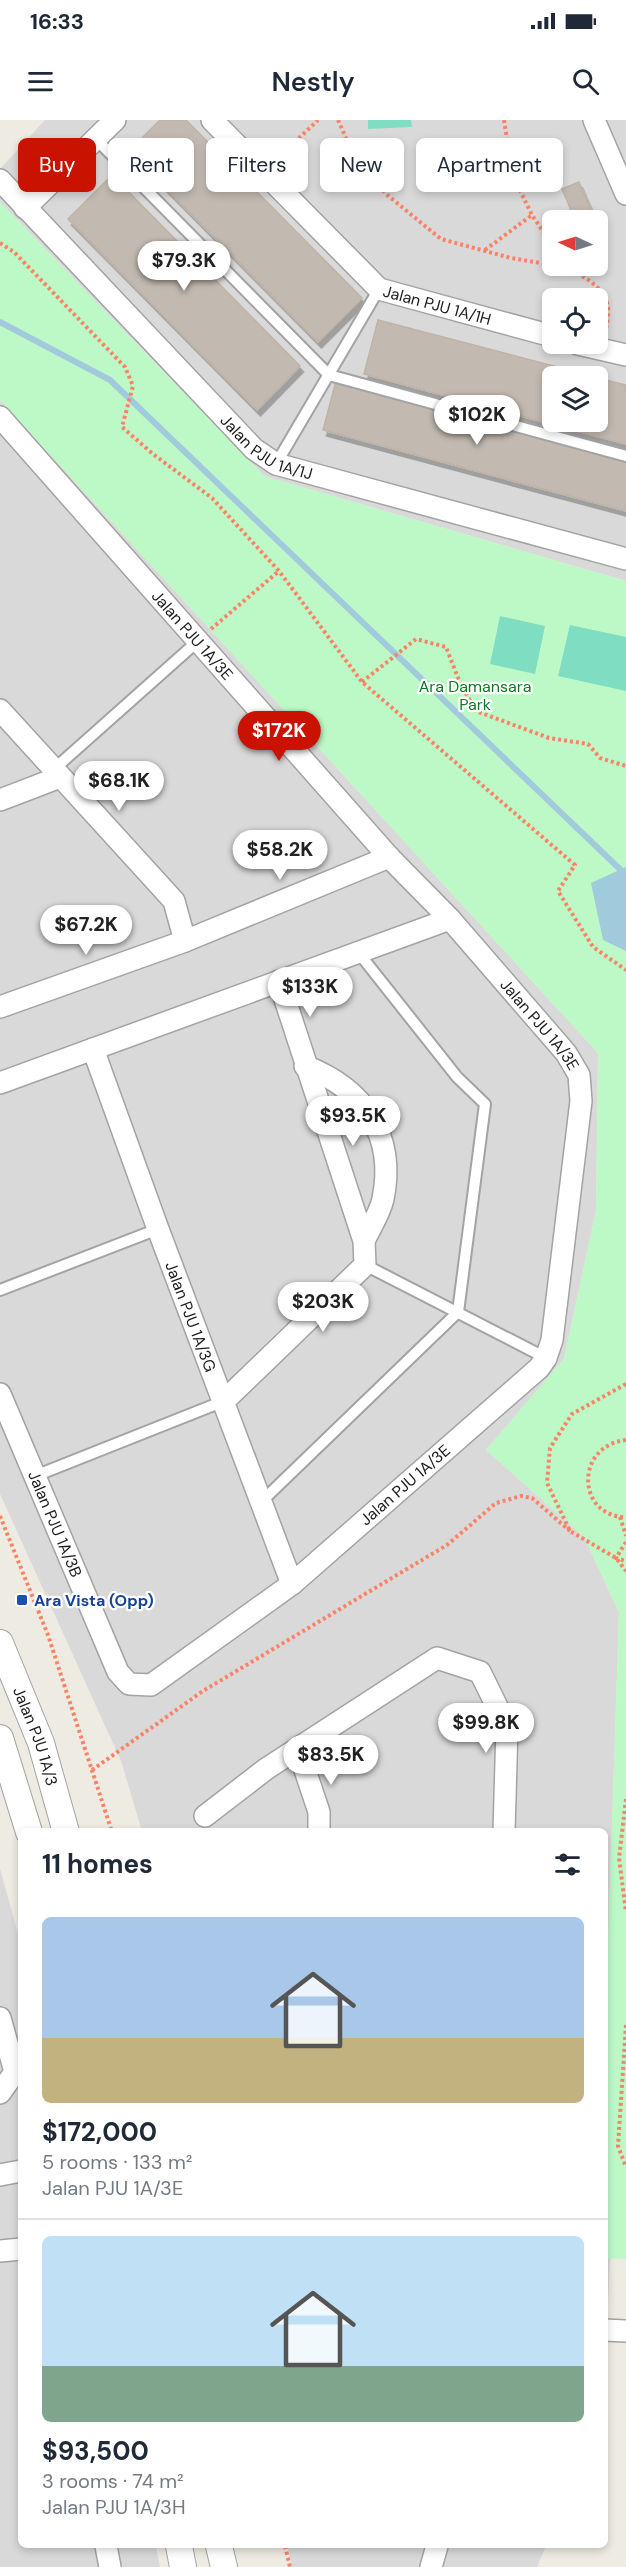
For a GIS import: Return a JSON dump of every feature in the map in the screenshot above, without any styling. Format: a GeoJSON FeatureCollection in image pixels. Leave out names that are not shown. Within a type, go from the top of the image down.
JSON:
{"type":"FeatureCollection","features":[{"type":"Feature","properties":{"kind":"street"},"geometry":{"type":"LineString","coordinates":[[95,138],[115,120]]}},
{"type":"Feature","properties":{"kind":"street","name":"Jalan PJU 1A/1H"},"geometry":{"type":"LineString","coordinates":[[212,120],[230,138]]}},
{"type":"Feature","properties":{"kind":"street"},"geometry":{"type":"LineString","coordinates":[[594,120],[621,168],[626,194]]}},
{"type":"Feature","properties":{"kind":"street","name":"Jalan PJU 1A/1J"},"geometry":{"type":"LineString","coordinates":[[0,180],[254,449],[276,464],[626,560]]}},
{"type":"Feature","properties":{"kind":"street"},"geometry":{"type":"LineString","coordinates":[[26,208],[42,192]]}},
{"type":"Feature","properties":{"kind":"street","name":"Jalan PJU 1A/1H"},"geometry":{"type":"LineString","coordinates":[[284,192],[379,289],[542,333]]}},
{"type":"Feature","properties":{"kind":"street"},"geometry":{"type":"LineString","coordinates":[[608,352],[626,355]]}},
{"type":"Feature","properties":{"kind":"street","name":"Jalan PJU 1A/3E"},"geometry":{"type":"LineString","coordinates":[[0,417],[389,857],[450,919],[566,1053],[579,1075],[581,1101],[552,1340],[546,1358],[538,1368],[292,1584],[151,1685],[129,1684]]}},
{"type":"Feature","properties":{"kind":"street"},"geometry":{"type":"LineString","coordinates":[[0,710],[174,901],[185,941]]}},
{"type":"Feature","properties":{"kind":"street"},"geometry":{"type":"LineString","coordinates":[[0,800],[56,774]]}},
{"type":"Feature","properties":{"kind":"street"},"geometry":{"type":"LineString","coordinates":[[0,1007],[185,941],[389,857]]}},
{"type":"Feature","properties":{"kind":"street"},"geometry":{"type":"LineString","coordinates":[[0,1083],[450,919]]}},
{"type":"Feature","properties":{"kind":"street"},"geometry":{"type":"LineString","coordinates":[[224,1401],[365,1265],[364,1241],[279,981]]}},
{"type":"Feature","properties":{"kind":"street","name":"Jalan PJU 1A/3G"},"geometry":{"type":"LineString","coordinates":[[93,1049],[158,1229],[292,1584]]}},
{"type":"Feature","properties":{"kind":"street"},"geometry":{"type":"LineString","coordinates":[[305,1066],[327,1075],[345,1087],[364,1107],[381,1133],[387,1160],[383,1201],[364,1241]]}},
{"type":"Feature","properties":{"kind":"street","name":"Jalan PJU 1A/3B"},"geometry":{"type":"LineString","coordinates":[[0,1394],[118,1672],[129,1684]]}},
{"type":"Feature","properties":{"kind":"street","name":"Jalan PJU 1A/3"},"geometry":{"type":"LineString","coordinates":[[0,1643],[42,1743],[65,1828]]}},
{"type":"Feature","properties":{"kind":"street"},"geometry":{"type":"LineString","coordinates":[[205,1815],[266,1768],[437,1658],[480,1672],[507,1727],[504,1828]]}},
{"type":"Feature","properties":{"kind":"street","name":"Jalan PJU 1A/3"},"geometry":{"type":"LineString","coordinates":[[0,1738],[28,1828]]}},
{"type":"Feature","properties":{"kind":"street"},"geometry":{"type":"LineString","coordinates":[[298,1749],[319,1812],[319,1828]]}},
{"type":"Feature","properties":{"kind":"street"},"geometry":{"type":"LineString","coordinates":[[0,2018],[15,2072],[0,2093]]}},
{"type":"Feature","properties":{"kind":"street"},"geometry":{"type":"LineString","coordinates":[[0,2175],[18,2172]]}},
{"type":"Feature","properties":{"kind":"street"},"geometry":{"type":"LineString","coordinates":[[0,2251],[18,2249]]}},
{"type":"Feature","properties":{"kind":"street"},"geometry":{"type":"LineString","coordinates":[[608,2330],[626,2331]]}},
{"type":"Feature","properties":{"kind":"street"},"geometry":{"type":"LineString","coordinates":[[106,2548],[110,2567]]}},
{"type":"Feature","properties":{"kind":"street"},"geometry":{"type":"LineString","coordinates":[[179,2548],[183,2567]]}},
{"type":"Feature","properties":{"kind":"street"},"geometry":{"type":"LineString","coordinates":[[219,2548],[224,2567]]}},
{"type":"Feature","properties":{"kind":"street"},"geometry":{"type":"LineString","coordinates":[[431,2567],[436,2548]]}},
{"type":"Feature","properties":{"kind":"lane"},"geometry":{"type":"LineString","coordinates":[[96,139],[329,375],[626,456]]}},
{"type":"Feature","properties":{"kind":"lane"},"geometry":{"type":"LineString","coordinates":[[276,464],[379,289]]}},
{"type":"Feature","properties":{"kind":"lane"},"geometry":{"type":"LineString","coordinates":[[56,774],[198,641]]}},
{"type":"Feature","properties":{"kind":"lane"},"geometry":{"type":"LineString","coordinates":[[260,1502],[458,1312],[485,1104],[457,1077],[358,952]]}},
{"type":"Feature","properties":{"kind":"lane"},"geometry":{"type":"LineString","coordinates":[[0,1290],[158,1229]]}},
{"type":"Feature","properties":{"kind":"lane"},"geometry":{"type":"LineString","coordinates":[[365,1265],[546,1358]]}},
{"type":"Feature","properties":{"kind":"lane"},"geometry":{"type":"LineString","coordinates":[[35,1476],[224,1401]]}},
{"type":"Feature","properties":{"kind":"path"},"geometry":{"type":"LineString","coordinates":[[299,138],[318,120]]}},
{"type":"Feature","properties":{"kind":"path"},"geometry":{"type":"LineString","coordinates":[[338,120],[354,156],[386,194],[441,238],[485,251],[542,263]]}},
{"type":"Feature","properties":{"kind":"path"},"geometry":{"type":"LineString","coordinates":[[504,120],[513,176],[531,215],[542,231]]}},
{"type":"Feature","properties":{"kind":"path"},"geometry":{"type":"LineString","coordinates":[[485,251],[531,215]]}},
{"type":"Feature","properties":{"kind":"path"},"geometry":{"type":"LineString","coordinates":[[0,243],[14,252],[125,367],[133,389],[122,427],[153,454],[212,498],[279,571],[362,682],[575,865],[558,891],[593,947],[626,970]]}},
{"type":"Feature","properties":{"kind":"path"},"geometry":{"type":"LineString","coordinates":[[582,276],[598,288]]}},
{"type":"Feature","properties":{"kind":"path"},"geometry":{"type":"LineString","coordinates":[[198,641],[279,571]]}},
{"type":"Feature","properties":{"kind":"path"},"geometry":{"type":"LineString","coordinates":[[362,682],[416,639],[446,648],[460,683],[476,711],[549,738],[588,744],[600,758],[626,766]]}},
{"type":"Feature","properties":{"kind":"path"},"geometry":{"type":"LineString","coordinates":[[570,1531],[548,1483],[550,1448],[572,1414],[626,1384]]}},
{"type":"Feature","properties":{"kind":"path"},"geometry":{"type":"LineString","coordinates":[[626,1440],[611,1442],[600,1449],[588,1472],[592,1496],[609,1513],[623,1517],[626,1536]]}},
{"type":"Feature","properties":{"kind":"path"},"geometry":{"type":"LineString","coordinates":[[92,1770],[203,1691],[447,1545],[496,1503],[521,1496],[532,1498],[570,1531],[616,1558],[626,1561]]}},
{"type":"Feature","properties":{"kind":"path"},"geometry":{"type":"LineString","coordinates":[[0,1516],[48,1635],[111,1828]]}},
{"type":"Feature","properties":{"kind":"path"},"geometry":{"type":"LineString","coordinates":[[616,1558],[626,1542]]}},
{"type":"Feature","properties":{"kind":"path"},"geometry":{"type":"LineString","coordinates":[[616,1558],[626,1571]]}},
{"type":"Feature","properties":{"kind":"path"},"geometry":{"type":"LineString","coordinates":[[626,1799],[619,1858],[626,1912]]}},
{"type":"Feature","properties":{"kind":"path"},"geometry":{"type":"LineString","coordinates":[[626,2025],[618,2146],[626,2168]]}},
{"type":"Feature","properties":{"kind":"path"},"geometry":{"type":"LineString","coordinates":[[285,2548],[290,2567]]}},
{"type":"Feature","properties":{"kind":"shaded area"},"geometry":{"type":"Polygon","coordinates":[[[45,120],[626,120],[626,581],[264,476],[0,202],[0,169],[18,149],[18,192],[96,192],[96,138],[28,138],[45,120]]]}},
{"type":"Feature","properties":{"kind":"shaded area"},"geometry":{"type":"Polygon","coordinates":[[[0,400],[598,1053],[596,1211],[564,1359],[486,1450],[584,1537],[619,1612],[608,1948],[608,1828],[141,1828],[121,1761],[0,1494],[0,400]]]}},
{"type":"Feature","properties":{"kind":"shaded area"},"geometry":{"type":"Polygon","coordinates":[[[0,1869],[18,1933],[18,2548],[156,2548],[160,2567],[0,2567],[0,1869]]]}},
{"type":"Feature","properties":{"kind":"shaded area"},"geometry":{"type":"Polygon","coordinates":[[[608,2258],[610,2258],[608,2304],[608,2258]]]}},
{"type":"Feature","properties":{"kind":"shaded area"},"geometry":{"type":"Polygon","coordinates":[[[287,2548],[545,2548],[537,2567],[292,2567],[287,2548]]]}},
{"type":"Feature","properties":{"kind":"green space"},"geometry":{"type":"Polygon","coordinates":[[[368,120],[411,120],[412,127],[368,129],[368,120]]]}},
{"type":"Feature","properties":{"kind":"green space","name":"Ara Damansara Park"},"geometry":{"type":"Polygon","coordinates":[[[0,202],[264,476],[626,581],[626,2259],[608,2258],[608,1948],[619,1612],[584,1537],[486,1450],[564,1359],[596,1211],[598,1053],[0,400],[0,202]]]}},
{"type":"Feature","properties":{"kind":"green space"},"geometry":{"type":"Polygon","coordinates":[[[500,616],[545,626],[535,674],[490,664],[500,616]]]}},
{"type":"Feature","properties":{"kind":"green space"},"geometry":{"type":"Polygon","coordinates":[[[570,625],[626,637],[626,691],[558,676],[570,625]]]}},
{"type":"Feature","properties":{"kind":"water"},"geometry":{"type":"Polygon","coordinates":[[[626,867],[626,951],[603,940],[591,883],[626,867]]]}},
{"type":"Feature","properties":{"kind":"building"},"geometry":{"type":"Polygon","coordinates":[[[160,120],[186,120],[206,140],[206,192],[257,192],[362,298],[318,342],[170,192],[194,192],[194,138],[142,138],[160,120]]]}},
{"type":"Feature","properties":{"kind":"building"},"geometry":{"type":"Polygon","coordinates":[[[108,179],[108,192],[129,192],[300,366],[257,410],[68,219],[108,179]]]}},
{"type":"Feature","properties":{"kind":"building"},"geometry":{"type":"Polygon","coordinates":[[[579,182],[591,210],[571,210],[563,189],[579,182]]]}},
{"type":"Feature","properties":{"kind":"building"},"geometry":{"type":"Polygon","coordinates":[[[378,320],[554,366],[542,366],[542,422],[364,374],[378,320]]]}},
{"type":"Feature","properties":{"kind":"building"},"geometry":{"type":"Polygon","coordinates":[[[336,381],[626,461],[626,511],[323,430],[336,381]]]}},
{"type":"Feature","properties":{"kind":"building"},"geometry":{"type":"Polygon","coordinates":[[[608,381],[626,385],[626,444],[581,432],[608,432],[608,381]]]}},
{"type":"Feature","properties":{"kind":"waterway"},"geometry":{"type":"LineString","coordinates":[[0,322],[110,380],[626,875]]}},
{"type":"Feature","properties":{"kind":"place","name":"Ara Vista (Opp)"},"geometry":{"type":"Point","coordinates":[22,1600]}}]}
